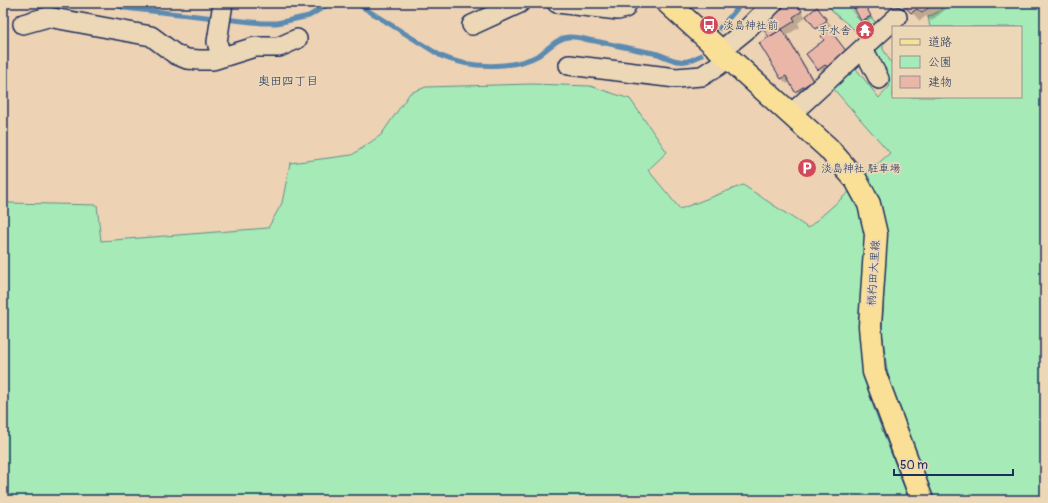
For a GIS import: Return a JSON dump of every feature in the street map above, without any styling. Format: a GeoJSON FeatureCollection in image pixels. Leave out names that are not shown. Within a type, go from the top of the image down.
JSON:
{"type":"FeatureCollection","features":[{"type":"Feature","properties":{"kind":"main road","name":"柄杓田大里線"},"geometry":{"type":"LineString","coordinates":[[668,3],[828,148],[856,180],[869,204],[876,234],[870,326],[874,372],[922,500]]}},
{"type":"Feature","properties":{"kind":"street"},"geometry":{"type":"LineString","coordinates":[[221,56],[217,42],[223,3]]}},
{"type":"Feature","properties":{"kind":"street"},"geometry":{"type":"LineString","coordinates":[[472,25],[520,3]]}},
{"type":"Feature","properties":{"kind":"street"},"geometry":{"type":"LineString","coordinates":[[557,3],[618,10],[625,8],[627,3]]}},
{"type":"Feature","properties":{"kind":"street"},"geometry":{"type":"LineString","coordinates":[[569,65],[676,78],[702,76],[719,65],[729,44],[745,31],[773,3]]}},
{"type":"Feature","properties":{"kind":"street"},"geometry":{"type":"LineString","coordinates":[[23,24],[48,17],[151,36],[175,54],[187,59],[213,60],[221,56],[255,47],[278,47],[297,39]]}},
{"type":"Feature","properties":{"kind":"street"},"geometry":{"type":"LineString","coordinates":[[791,114],[896,17]]}},
{"type":"Feature","properties":{"kind":"street"},"geometry":{"type":"LineString","coordinates":[[861,50],[868,58],[879,79]]}},
{"type":"Feature","properties":{"kind":"green space"},"geometry":{"type":"Polygon","coordinates":[[[827,3],[841,3],[844,6],[847,4],[861,22],[871,17],[878,26],[875,29],[869,21],[856,31],[834,13],[827,3]]]}},
{"type":"Feature","properties":{"kind":"green space"},"geometry":{"type":"Polygon","coordinates":[[[948,3],[1045,3],[1045,500],[929,500],[896,407],[887,370],[882,331],[886,235],[880,200],[865,175],[890,153],[831,86],[853,65],[879,98],[890,86],[873,47],[883,42],[883,49],[892,64],[892,98],[1022,98],[1022,26],[930,26],[928,17],[938,12],[948,3]]]}},
{"type":"Feature","properties":{"kind":"green space"},"geometry":{"type":"Polygon","coordinates":[[[532,84],[590,86],[630,99],[667,152],[648,170],[680,209],[743,185],[808,228],[850,191],[861,209],[866,237],[866,373],[873,406],[909,500],[3,500],[3,201],[8,203],[97,205],[101,241],[268,228],[282,203],[290,163],[352,155],[381,135],[410,93],[426,87],[532,84]]]}},
{"type":"Feature","properties":{"kind":"building"},"geometry":{"type":"Polygon","coordinates":[[[789,3],[796,3],[802,11],[793,17],[795,21],[769,37],[761,26],[766,18],[789,3]]]}},
{"type":"Feature","properties":{"kind":"building"},"geometry":{"type":"Polygon","coordinates":[[[864,3],[871,16],[861,21],[852,4],[864,3]]]}},
{"type":"Feature","properties":{"kind":"building"},"geometry":{"type":"Polygon","coordinates":[[[902,3],[934,3],[922,13],[917,9],[911,13],[902,3]]]}},
{"type":"Feature","properties":{"kind":"building"},"geometry":{"type":"Polygon","coordinates":[[[817,7],[827,20],[816,29],[806,16],[817,7]]]}},
{"type":"Feature","properties":{"kind":"building"},"geometry":{"type":"Polygon","coordinates":[[[865,25],[870,31],[866,34],[861,28],[865,25]]]}},
{"type":"Feature","properties":{"kind":"building"},"geometry":{"type":"Polygon","coordinates":[[[782,29],[813,81],[795,92],[786,76],[781,79],[759,43],[782,29]]]}},
{"type":"Feature","properties":{"kind":"building"},"geometry":{"type":"Polygon","coordinates":[[[830,30],[847,52],[828,67],[825,65],[818,70],[806,54],[824,40],[821,36],[830,30]]]}},
{"type":"Feature","properties":{"kind":"waterway"},"geometry":{"type":"LineString","coordinates":[[114,3],[124,8],[262,23],[277,23],[309,16],[330,3]]}},
{"type":"Feature","properties":{"kind":"waterway"},"geometry":{"type":"LineString","coordinates":[[356,3],[441,56],[452,60],[477,65],[504,65],[528,60],[539,55],[560,39],[571,37],[658,54],[680,61],[690,60],[701,55]]}},
{"type":"Feature","properties":{"kind":"waterway"},"geometry":{"type":"LineString","coordinates":[[720,28],[742,3]]}},
{"type":"Feature","properties":{"kind":"place","name":"淡島神社前"},"geometry":{"type":"Point","coordinates":[709,25]}},
{"type":"Feature","properties":{"kind":"place","name":"手水舎"},"geometry":{"type":"Point","coordinates":[865,30]}},
{"type":"Feature","properties":{"kind":"place","name":"淡島神社 駐車場"},"geometry":{"type":"Point","coordinates":[807,168]}},
{"type":"Feature","properties":{"kind":"district","name":"奥田四丁目"},"geometry":{"type":"Point","coordinates":[288,81]}}]}
